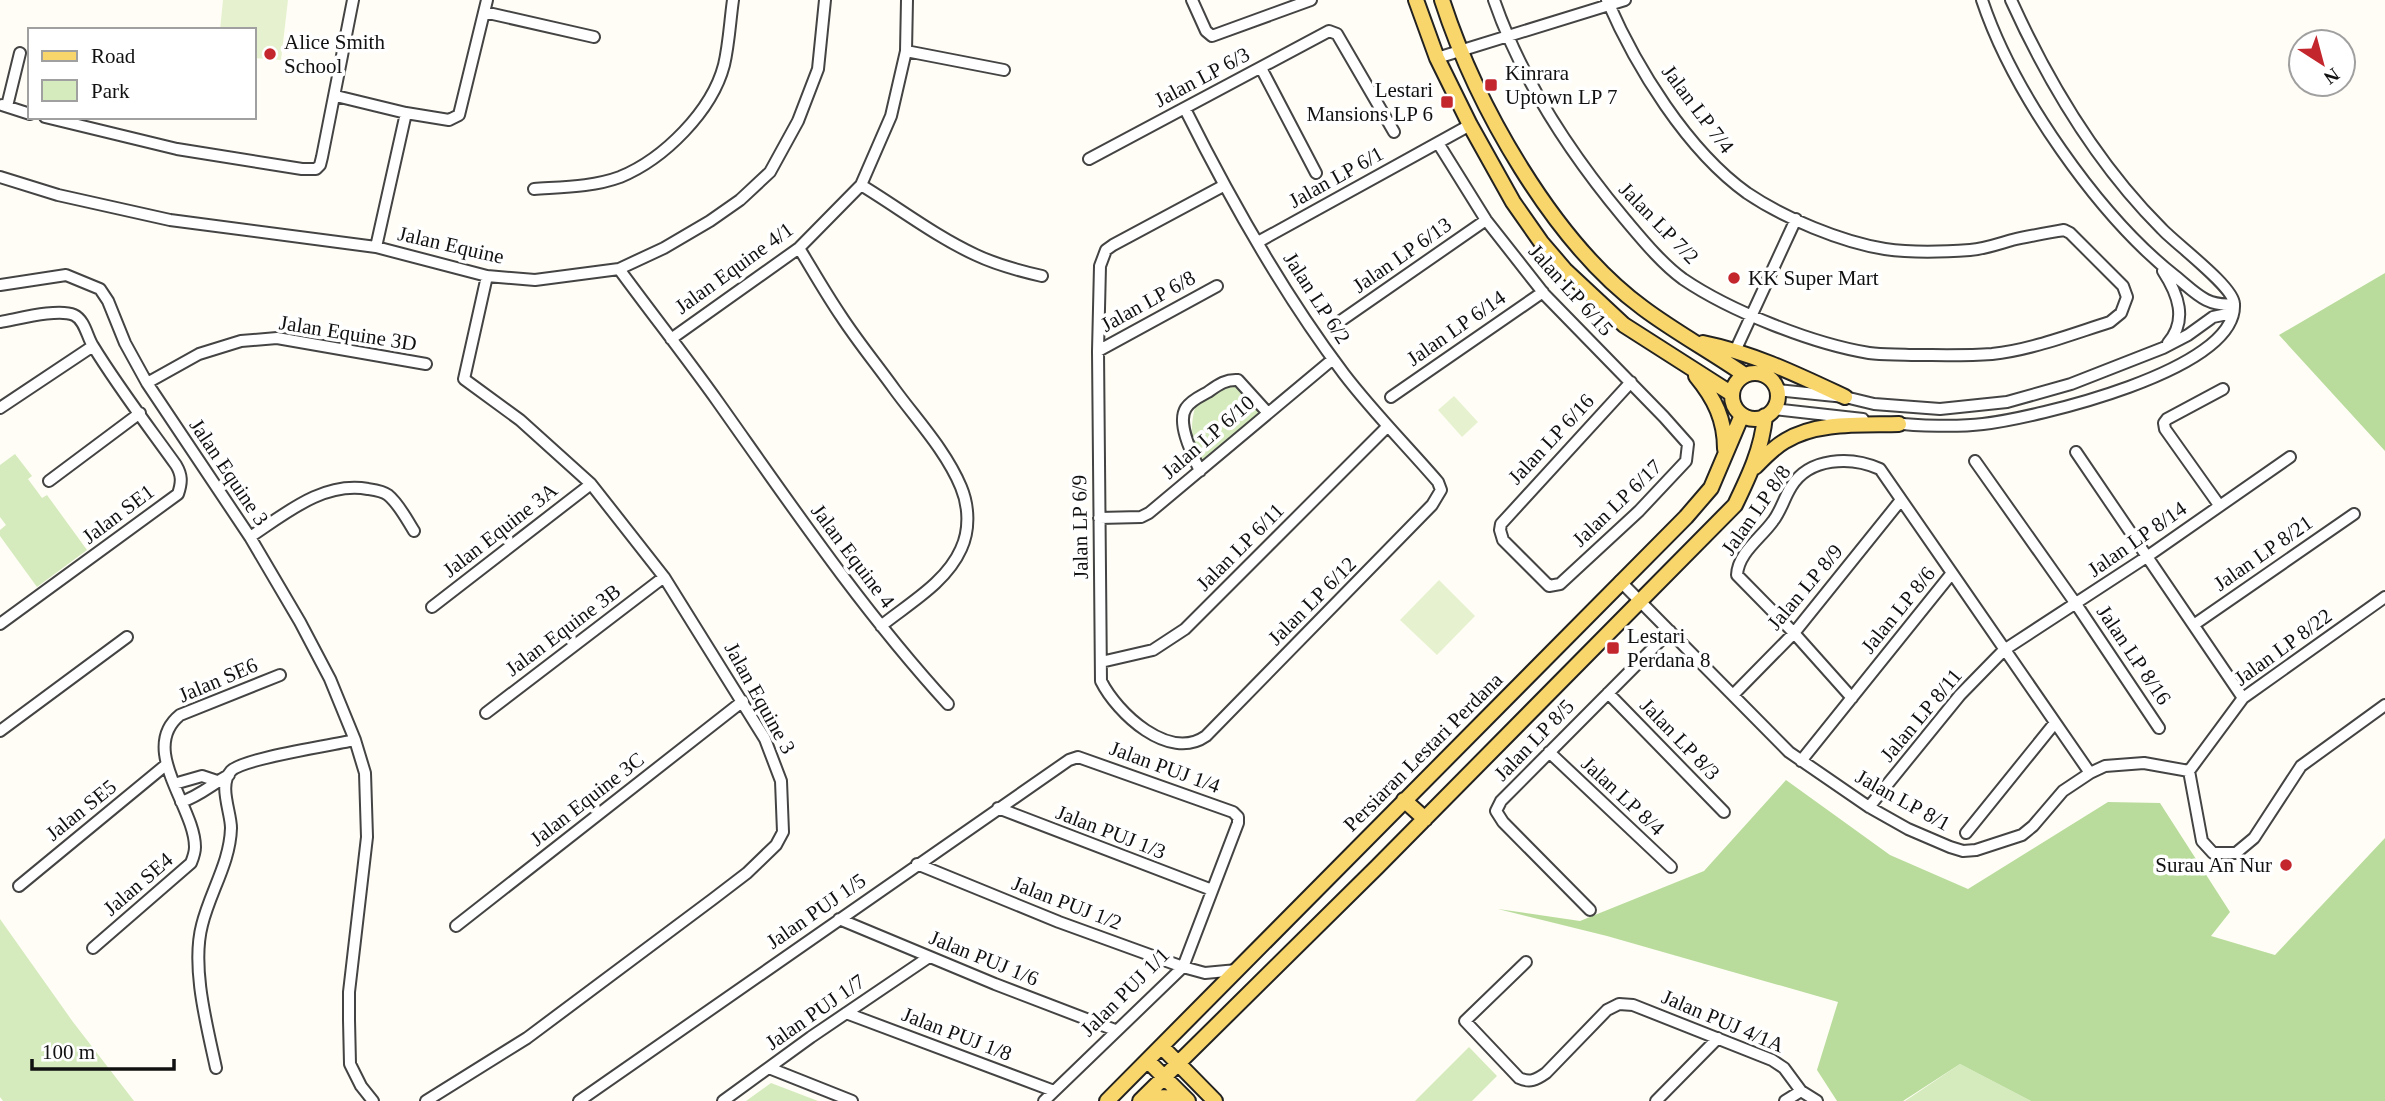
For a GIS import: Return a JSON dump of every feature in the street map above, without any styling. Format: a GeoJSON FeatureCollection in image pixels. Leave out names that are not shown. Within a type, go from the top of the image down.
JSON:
{"type":"FeatureCollection","features":[{"type":"Feature","properties":{"kind":"main road"},"geometry":{"type":"LineString","coordinates":[[1416,0],[1437,58],[1470,125],[1513,202],[1541,242],[1557,261],[1624,325],[1732,394]]}},
{"type":"Feature","properties":{"kind":"main road"},"geometry":{"type":"LineString","coordinates":[[1442,0],[1461,51],[1500,131],[1535,188],[1566,230],[1601,270],[1642,307],[1745,375]]}},
{"type":"Feature","properties":{"kind":"main road"},"geometry":{"type":"LineString","coordinates":[[1698,342],[1735,349],[1845,397]]}},
{"type":"Feature","properties":{"kind":"main road"},"geometry":{"type":"LineString","coordinates":[[1688,367],[1707,389],[1717,406],[1725,430],[1725,459]]}},
{"type":"Feature","properties":{"kind":"main road"},"geometry":{"type":"LineString","coordinates":[[1140,1101],[1180,1064],[1735,505],[1752,470],[1769,412],[1778,400],[1773,381],[1765,375],[1745,375],[1736,383],[1732,394],[1734,406],[1742,415],[1753,419],[1769,412]]}},
{"type":"Feature","properties":{"kind":"main road","name":"Persiaran Lestari Perdana"},"geometry":{"type":"LineString","coordinates":[[1107,1101],[1686,517],[1711,488],[1742,415]]}},
{"type":"Feature","properties":{"kind":"main road"},"geometry":{"type":"LineString","coordinates":[[1752,470],[1785,440],[1803,433],[1835,426],[1899,424]]}},
{"type":"Feature","properties":{"kind":"main road"},"geometry":{"type":"LineString","coordinates":[[1404,800],[1425,818]]}},
{"type":"Feature","properties":{"kind":"main road"},"geometry":{"type":"LineString","coordinates":[[1197,1082],[1196,1064],[1202,1041]]}},
{"type":"Feature","properties":{"kind":"main road"},"geometry":{"type":"LineString","coordinates":[[1163,1046],[1215,1101]]}},
{"type":"Feature","properties":{"kind":"main road"},"geometry":{"type":"LineString","coordinates":[[1148,1061],[1187,1101]]}},
{"type":"Feature","properties":{"kind":"main road"},"geometry":{"type":"LineString","coordinates":[[1145,1101],[1164,1097],[1187,1101]]}},
{"type":"Feature","properties":{"kind":"street"},"geometry":{"type":"LineString","coordinates":[[53,119],[177,149],[316,169],[320,165],[336,96],[353,0]]}},
{"type":"Feature","properties":{"kind":"street"},"geometry":{"type":"LineString","coordinates":[[336,96],[405,113],[449,120],[459,115],[487,0]]}},
{"type":"Feature","properties":{"kind":"street"},"geometry":{"type":"LineString","coordinates":[[534,189],[588,184],[620,177],[670,144],[692,124],[707,102],[723,66],[733,0]]}},
{"type":"Feature","properties":{"kind":"street","name":"Jalan Equine"},"geometry":{"type":"LineString","coordinates":[[0,177],[58,195],[170,220],[376,247],[487,276],[535,280],[619,269],[664,248],[710,221],[740,200],[770,172],[798,121],[818,69],[825,0]]}},
{"type":"Feature","properties":{"kind":"street","name":"Jalan Equine 4/1"},"geometry":{"type":"LineString","coordinates":[[671,339],[799,248],[861,185],[891,116],[906,51],[907,0]]}},
{"type":"Feature","properties":{"kind":"street"},"geometry":{"type":"LineString","coordinates":[[1192,0],[1206,31],[1212,36],[1311,0]]}},
{"type":"Feature","properties":{"kind":"street","name":"Jalan LP 7/2"},"geometry":{"type":"LineString","coordinates":[[1494,0],[1507,36],[1542,104],[1572,153],[1639,237],[1682,278],[1752,317],[1815,339],[1868,353],[1991,354],[2110,322],[2121,313],[2127,297]]}},
{"type":"Feature","properties":{"kind":"street"},"geometry":{"type":"LineString","coordinates":[[1437,58],[1625,0]]}},
{"type":"Feature","properties":{"kind":"street"},"geometry":{"type":"LineString","coordinates":[[1982,0],[2013,71],[2047,129],[2117,222],[2158,263],[2207,301],[2233,308]]}},
{"type":"Feature","properties":{"kind":"street"},"geometry":{"type":"LineString","coordinates":[[1769,412],[1899,424],[1981,425],[2080,404],[2140,383],[2198,355],[2227,328],[2233,308],[2230,292],[2144,211],[2105,164],[2065,105],[2032,46],[2011,0]]}},
{"type":"Feature","properties":{"kind":"street","name":"Jalan LP 7/4"},"geometry":{"type":"LineString","coordinates":[[1609,3],[1654,86],[1688,135],[1716,167],[1748,193],[1796,219],[1842,238],[1885,248],[1927,251],[1977,249],[2064,230],[2110,271],[2123,286],[2127,297]]}},
{"type":"Feature","properties":{"kind":"street"},"geometry":{"type":"LineString","coordinates":[[484,12],[594,37]]}},
{"type":"Feature","properties":{"kind":"street","name":"Jalan LP 6/3"},"geometry":{"type":"LineString","coordinates":[[1089,159],[1333,31],[1394,132]]}},
{"type":"Feature","properties":{"kind":"street"},"geometry":{"type":"LineString","coordinates":[[906,51],[1004,70]]}},
{"type":"Feature","properties":{"kind":"street"},"geometry":{"type":"LineString","coordinates":[[20,53],[3,105],[28,113]]}},
{"type":"Feature","properties":{"kind":"street"},"geometry":{"type":"LineString","coordinates":[[1261,68],[1317,173]]}},
{"type":"Feature","properties":{"kind":"street","name":"Jalan LP 6/2"},"geometry":{"type":"LineString","coordinates":[[1185,109],[1223,186],[1306,322],[1387,427],[1438,482],[1441,490]]}},
{"type":"Feature","properties":{"kind":"street"},"geometry":{"type":"LineString","coordinates":[[376,247],[405,113]]}},
{"type":"Feature","properties":{"kind":"street","name":"Jalan LP 6/1"},"geometry":{"type":"LineString","coordinates":[[1258,242],[1470,125]]}},
{"type":"Feature","properties":{"kind":"street","name":"Jalan LP 6/15"},"geometry":{"type":"LineString","coordinates":[[1438,142],[1486,220],[1543,292],[1685,440],[1689,450]]}},
{"type":"Feature","properties":{"kind":"street"},"geometry":{"type":"LineString","coordinates":[[861,185],[969,252],[1010,268],[1042,276]]}},
{"type":"Feature","properties":{"kind":"street","name":"Jalan LP 6/9"},"geometry":{"type":"LineString","coordinates":[[1206,736],[1189,745],[1170,742],[1130,719],[1117,707],[1101,681],[1098,351],[1100,266],[1106,250],[1113,245],[1223,186]]}},
{"type":"Feature","properties":{"kind":"street"},"geometry":{"type":"LineString","coordinates":[[1735,349],[1796,219]]}},
{"type":"Feature","properties":{"kind":"street","name":"Jalan LP 6/13"},"geometry":{"type":"LineString","coordinates":[[1339,322],[1486,220]]}},
{"type":"Feature","properties":{"kind":"street","name":"Jalan Equine 4"},"geometry":{"type":"LineString","coordinates":[[619,269],[820,548],[881,626],[942,577],[953,564],[962,548],[965,534],[966,502],[961,486],[941,453],[841,317],[799,248]]}},
{"type":"Feature","properties":{"kind":"street"},"geometry":{"type":"LineString","coordinates":[[2158,263],[2179,301],[2180,311],[2178,327],[2163,348]]}},
{"type":"Feature","properties":{"kind":"street","name":"Jalan Equine 3"},"geometry":{"type":"LineString","coordinates":[[0,285],[66,275],[100,289],[108,300],[125,343],[147,383],[250,537],[330,679],[355,740],[365,773],[367,837],[349,992],[351,1064],[361,1086],[373,1101]]}},
{"type":"Feature","properties":{"kind":"street","name":"Jalan Equine 3"},"geometry":{"type":"LineString","coordinates":[[425,1101],[527,1038],[713,900],[776,845],[783,832],[781,781],[765,739],[664,577],[591,484],[520,420],[464,379],[487,276]]}},
{"type":"Feature","properties":{"kind":"street","name":"Jalan LP 6/8"},"geometry":{"type":"LineString","coordinates":[[1098,351],[1217,286]]}},
{"type":"Feature","properties":{"kind":"street","name":"Jalan LP 6/14"},"geometry":{"type":"LineString","coordinates":[[1391,397],[1543,292]]}},
{"type":"Feature","properties":{"kind":"street"},"geometry":{"type":"LineString","coordinates":[[1777,390],[1845,397],[1874,404],[1940,409],[2007,402],[2071,384],[2163,348],[2188,335],[2213,317],[2233,308]]}},
{"type":"Feature","properties":{"kind":"street","name":"Jalan SE1"},"geometry":{"type":"LineString","coordinates":[[0,323],[45,315],[71,314],[82,322],[91,343],[181,474],[178,494],[0,624]]}},
{"type":"Feature","properties":{"kind":"street","name":"Jalan Equine 3D"},"geometry":{"type":"LineString","coordinates":[[147,383],[199,354],[241,341],[277,338],[426,365]]}},
{"type":"Feature","properties":{"kind":"street"},"geometry":{"type":"LineString","coordinates":[[0,408],[91,343]]}},
{"type":"Feature","properties":{"kind":"street","name":"Jalan LP 6/10"},"geometry":{"type":"LineString","coordinates":[[1099,518],[1141,517],[1333,359]]}},
{"type":"Feature","properties":{"kind":"street"},"geometry":{"type":"LineString","coordinates":[[1200,471],[1189,447],[1183,424],[1185,408],[1229,379],[1238,380],[1267,412]]}},
{"type":"Feature","properties":{"kind":"street","name":"Jalan LP 6/16"},"geometry":{"type":"LineString","coordinates":[[1565,580],[1555,586],[1543,582],[1503,540],[1501,524],[1631,382]]}},
{"type":"Feature","properties":{"kind":"street"},"geometry":{"type":"LineString","coordinates":[[2219,505],[2164,424],[2168,419],[2223,389]]}},
{"type":"Feature","properties":{"kind":"street"},"geometry":{"type":"LineString","coordinates":[[50,481],[140,414]]}},
{"type":"Feature","properties":{"kind":"street","name":"Jalan LP 6/11"},"geometry":{"type":"LineString","coordinates":[[1101,662],[1153,650],[1185,629],[1387,427]]}},
{"type":"Feature","properties":{"kind":"street","name":"Jalan LP 6/17"},"geometry":{"type":"LineString","coordinates":[[1565,580],[1658,491],[1686,461],[1689,450]]}},
{"type":"Feature","properties":{"kind":"street"},"geometry":{"type":"LineString","coordinates":[[2076,452],[2243,698]]}},
{"type":"Feature","properties":{"kind":"street","name":"Jalan LP 8/14"},"geometry":{"type":"LineString","coordinates":[[2004,650],[2148,556],[2290,457]]}},
{"type":"Feature","properties":{"kind":"street","name":"Jalan LP 8/16"},"geometry":{"type":"LineString","coordinates":[[1975,461],[2159,728]]}},
{"type":"Feature","properties":{"kind":"street","name":"Jalan LP 8/8"},"geometry":{"type":"LineString","coordinates":[[1794,633],[1736,573],[1749,548],[1774,521],[1792,485],[1801,474],[1826,463],[1864,462],[1880,469],[1901,499]]}},
{"type":"Feature","properties":{"kind":"street","name":"Jalan Equine 3A"},"geometry":{"type":"LineString","coordinates":[[432,607],[591,484]]}},
{"type":"Feature","properties":{"kind":"street"},"geometry":{"type":"LineString","coordinates":[[250,537],[292,509],[326,492],[344,487],[385,493],[414,531]]}},
{"type":"Feature","properties":{"kind":"street","name":"Jalan LP 6/12"},"geometry":{"type":"LineString","coordinates":[[1206,736],[1432,505],[1441,490]]}},
{"type":"Feature","properties":{"kind":"street"},"geometry":{"type":"LineString","coordinates":[[1901,499],[1952,573]]}},
{"type":"Feature","properties":{"kind":"street","name":"Jalan LP 8/9"},"geometry":{"type":"LineString","coordinates":[[1734,694],[1794,633],[1901,499]]}},
{"type":"Feature","properties":{"kind":"street","name":"Jalan LP 8/21"},"geometry":{"type":"LineString","coordinates":[[2195,624],[2354,514]]}},
{"type":"Feature","properties":{"kind":"street","name":"Jalan LP 8/6"},"geometry":{"type":"LineString","coordinates":[[1801,761],[1952,573],[2090,773]]}},
{"type":"Feature","properties":{"kind":"street","name":"Jalan Equine 3B"},"geometry":{"type":"LineString","coordinates":[[486,713],[664,577]]}},
{"type":"Feature","properties":{"kind":"street","name":"Jalan LP 8/1"},"geometry":{"type":"LineString","coordinates":[[1620,582],[1789,752],[1868,807],[1931,840],[1963,851],[1976,850],[2022,835],[2063,791],[2105,766],[2134,763],[2189,771]]}},
{"type":"Feature","properties":{"kind":"street","name":"Jalan LP 8/22"},"geometry":{"type":"LineString","coordinates":[[2189,771],[2243,698],[2385,597]]}},
{"type":"Feature","properties":{"kind":"street"},"geometry":{"type":"LineString","coordinates":[[881,626],[948,704]]}},
{"type":"Feature","properties":{"kind":"street","name":"Jalan LP 8/5"},"geometry":{"type":"LineString","coordinates":[[1590,910],[1503,822],[1496,811],[1501,801],[1670,631]]}},
{"type":"Feature","properties":{"kind":"street"},"geometry":{"type":"LineString","coordinates":[[1794,633],[1852,698]]}},
{"type":"Feature","properties":{"kind":"street"},"geometry":{"type":"LineString","coordinates":[[0,731],[127,637]]}},
{"type":"Feature","properties":{"kind":"street","name":"Jalan LP 8/11"},"geometry":{"type":"LineString","coordinates":[[1868,807],[1960,695],[2004,650]]}},
{"type":"Feature","properties":{"kind":"street","name":"Jalan SE6"},"geometry":{"type":"LineString","coordinates":[[181,802],[167,764],[166,732],[169,724],[180,716],[280,674]]}},
{"type":"Feature","properties":{"kind":"street","name":"Jalan LP 8/3"},"geometry":{"type":"LineString","coordinates":[[1608,693],[1724,812]]}},
{"type":"Feature","properties":{"kind":"street","name":"Jalan Equine 3C"},"geometry":{"type":"LineString","coordinates":[[456,926],[743,701]]}},
{"type":"Feature","properties":{"kind":"street"},"geometry":{"type":"LineString","coordinates":[[2189,771],[2202,841],[2213,853],[2236,853],[2255,838],[2301,766],[2385,705]]}},
{"type":"Feature","properties":{"kind":"street"},"geometry":{"type":"LineString","coordinates":[[1966,833],[2054,724]]}},
{"type":"Feature","properties":{"kind":"street"},"geometry":{"type":"LineString","coordinates":[[216,1068],[203,1009],[201,927],[228,855],[231,827],[226,791],[229,775],[232,770],[249,762],[355,740]]}},
{"type":"Feature","properties":{"kind":"street","name":"Jalan LP 8/4"},"geometry":{"type":"LineString","coordinates":[[1549,752],[1671,867]]}},
{"type":"Feature","properties":{"kind":"street","name":"Jalan PUJ 1/5"},"geometry":{"type":"LineString","coordinates":[[579,1101],[998,808],[1069,760],[1078,757]]}},
{"type":"Feature","properties":{"kind":"street","name":"Jalan PUJ 1/4"},"geometry":{"type":"LineString","coordinates":[[1078,757],[1233,812],[1238,817]]}},
{"type":"Feature","properties":{"kind":"street","name":"Jalan SE5"},"geometry":{"type":"LineString","coordinates":[[19,886],[167,764]]}},
{"type":"Feature","properties":{"kind":"street"},"geometry":{"type":"LineString","coordinates":[[181,802],[200,795],[229,775]]}},
{"type":"Feature","properties":{"kind":"street"},"geometry":{"type":"LineString","coordinates":[[174,783],[202,776],[218,781]]}},
{"type":"Feature","properties":{"kind":"street","name":"Jalan SE4"},"geometry":{"type":"LineString","coordinates":[[93,948],[191,863],[195,848],[193,832],[181,802]]}},
{"type":"Feature","properties":{"kind":"street","name":"Jalan PUJ 1/3"},"geometry":{"type":"LineString","coordinates":[[998,808],[1212,890]]}},
{"type":"Feature","properties":{"kind":"street","name":"Jalan PUJ 1/1"},"geometry":{"type":"LineString","coordinates":[[1044,1101],[1183,967],[1238,817]]}},
{"type":"Feature","properties":{"kind":"street","name":"Jalan PUJ 1/2"},"geometry":{"type":"LineString","coordinates":[[917,864],[1059,922],[1183,967],[1205,974],[1237,970]]}},
{"type":"Feature","properties":{"kind":"street","name":"Jalan PUJ 1/6"},"geometry":{"type":"LineString","coordinates":[[839,919],[1115,1030]]}},
{"type":"Feature","properties":{"kind":"street","name":"Jalan PUJ 1/7"},"geometry":{"type":"LineString","coordinates":[[723,1101],[929,957]]}},
{"type":"Feature","properties":{"kind":"street","name":"Jalan PUJ 4/1A"},"geometry":{"type":"LineString","coordinates":[[1526,961],[1465,1021],[1519,1078],[1526,1081],[1536,1080],[1607,1010],[1619,1004],[1633,1005],[1772,1060],[1784,1068],[1801,1091],[1817,1101]]}},
{"type":"Feature","properties":{"kind":"street"},"geometry":{"type":"LineString","coordinates":[[1205,974],[1211,997]]}},
{"type":"Feature","properties":{"kind":"street","name":"Jalan PUJ 1/8"},"geometry":{"type":"LineString","coordinates":[[846,1013],[1054,1091]]}},
{"type":"Feature","properties":{"kind":"street"},"geometry":{"type":"LineString","coordinates":[[1656,1101],[1718,1038]]}},
{"type":"Feature","properties":{"kind":"street"},"geometry":{"type":"LineString","coordinates":[[769,1068],[852,1101]]}},
{"type":"Feature","properties":{"kind":"street"},"geometry":{"type":"LineString","coordinates":[[1785,1101],[1801,1091]]}},
{"type":"Feature","properties":{"kind":"green space"},"geometry":{"type":"Polygon","coordinates":[[[223,0],[288,0],[281,60],[256,58],[256,28],[220,28],[223,0]]]}},
{"type":"Feature","properties":{"kind":"green space"},"geometry":{"type":"Polygon","coordinates":[[[2385,273],[2385,451],[2279,335],[2385,273]]]}},
{"type":"Feature","properties":{"kind":"green space"},"geometry":{"type":"Polygon","coordinates":[[[1228,386],[1240,387],[1259,412],[1204,464],[1193,437],[1195,407],[1228,386]]]}},
{"type":"Feature","properties":{"kind":"green space"},"geometry":{"type":"Polygon","coordinates":[[[1454,396],[1478,422],[1462,437],[1438,410],[1454,396]]]}},
{"type":"Feature","properties":{"kind":"green space"},"geometry":{"type":"Polygon","coordinates":[[[15,454],[32,476],[28,479],[42,498],[47,495],[87,550],[37,587],[0,536],[0,530],[6,525],[0,517],[0,465],[15,454]]]}},
{"type":"Feature","properties":{"kind":"green space"},"geometry":{"type":"Polygon","coordinates":[[[1439,580],[1475,616],[1437,655],[1400,620],[1439,580]]]}},
{"type":"Feature","properties":{"kind":"green space"},"geometry":{"type":"Polygon","coordinates":[[[1786,780],[1890,855],[1968,889],[2108,802],[2160,803],[2230,912],[2211,936],[2275,955],[2385,838],[2385,1101],[2031,1101],[1960,1064],[1903,1101],[1837,1101],[1817,1070],[1838,1002],[1607,936],[1498,909],[1580,921],[1704,871],[1786,780]]]}},
{"type":"Feature","properties":{"kind":"green space"},"geometry":{"type":"Polygon","coordinates":[[[0,919],[73,1022],[134,1101],[3,1101],[0,1097],[0,919]]]}},
{"type":"Feature","properties":{"kind":"green space"},"geometry":{"type":"Polygon","coordinates":[[[1469,1047],[1497,1076],[1472,1101],[1415,1101],[1469,1047]]]}},
{"type":"Feature","properties":{"kind":"green space"},"geometry":{"type":"Polygon","coordinates":[[[1960,1064],[2031,1101],[1905,1101],[1960,1064]]]}},
{"type":"Feature","properties":{"kind":"green space"},"geometry":{"type":"Polygon","coordinates":[[[771,1083],[818,1101],[746,1101],[771,1083]]]}},
{"type":"Feature","properties":{"kind":"place","name":"Alice Smith School"},"geometry":{"type":"Point","coordinates":[270,54]}},
{"type":"Feature","properties":{"kind":"place","name":"Kinrara Uptown LP 7"},"geometry":{"type":"Point","coordinates":[1491,85]}},
{"type":"Feature","properties":{"kind":"place","name":"Lestari Mansions LP 6"},"geometry":{"type":"Point","coordinates":[1447,102]}},
{"type":"Feature","properties":{"kind":"place","name":"KK Super Mart"},"geometry":{"type":"Point","coordinates":[1734,278]}},
{"type":"Feature","properties":{"kind":"place","name":"Lestari Perdana 8"},"geometry":{"type":"Point","coordinates":[1613,648]}},
{"type":"Feature","properties":{"kind":"place","name":"Surau An Nur"},"geometry":{"type":"Point","coordinates":[2286,865]}}]}
